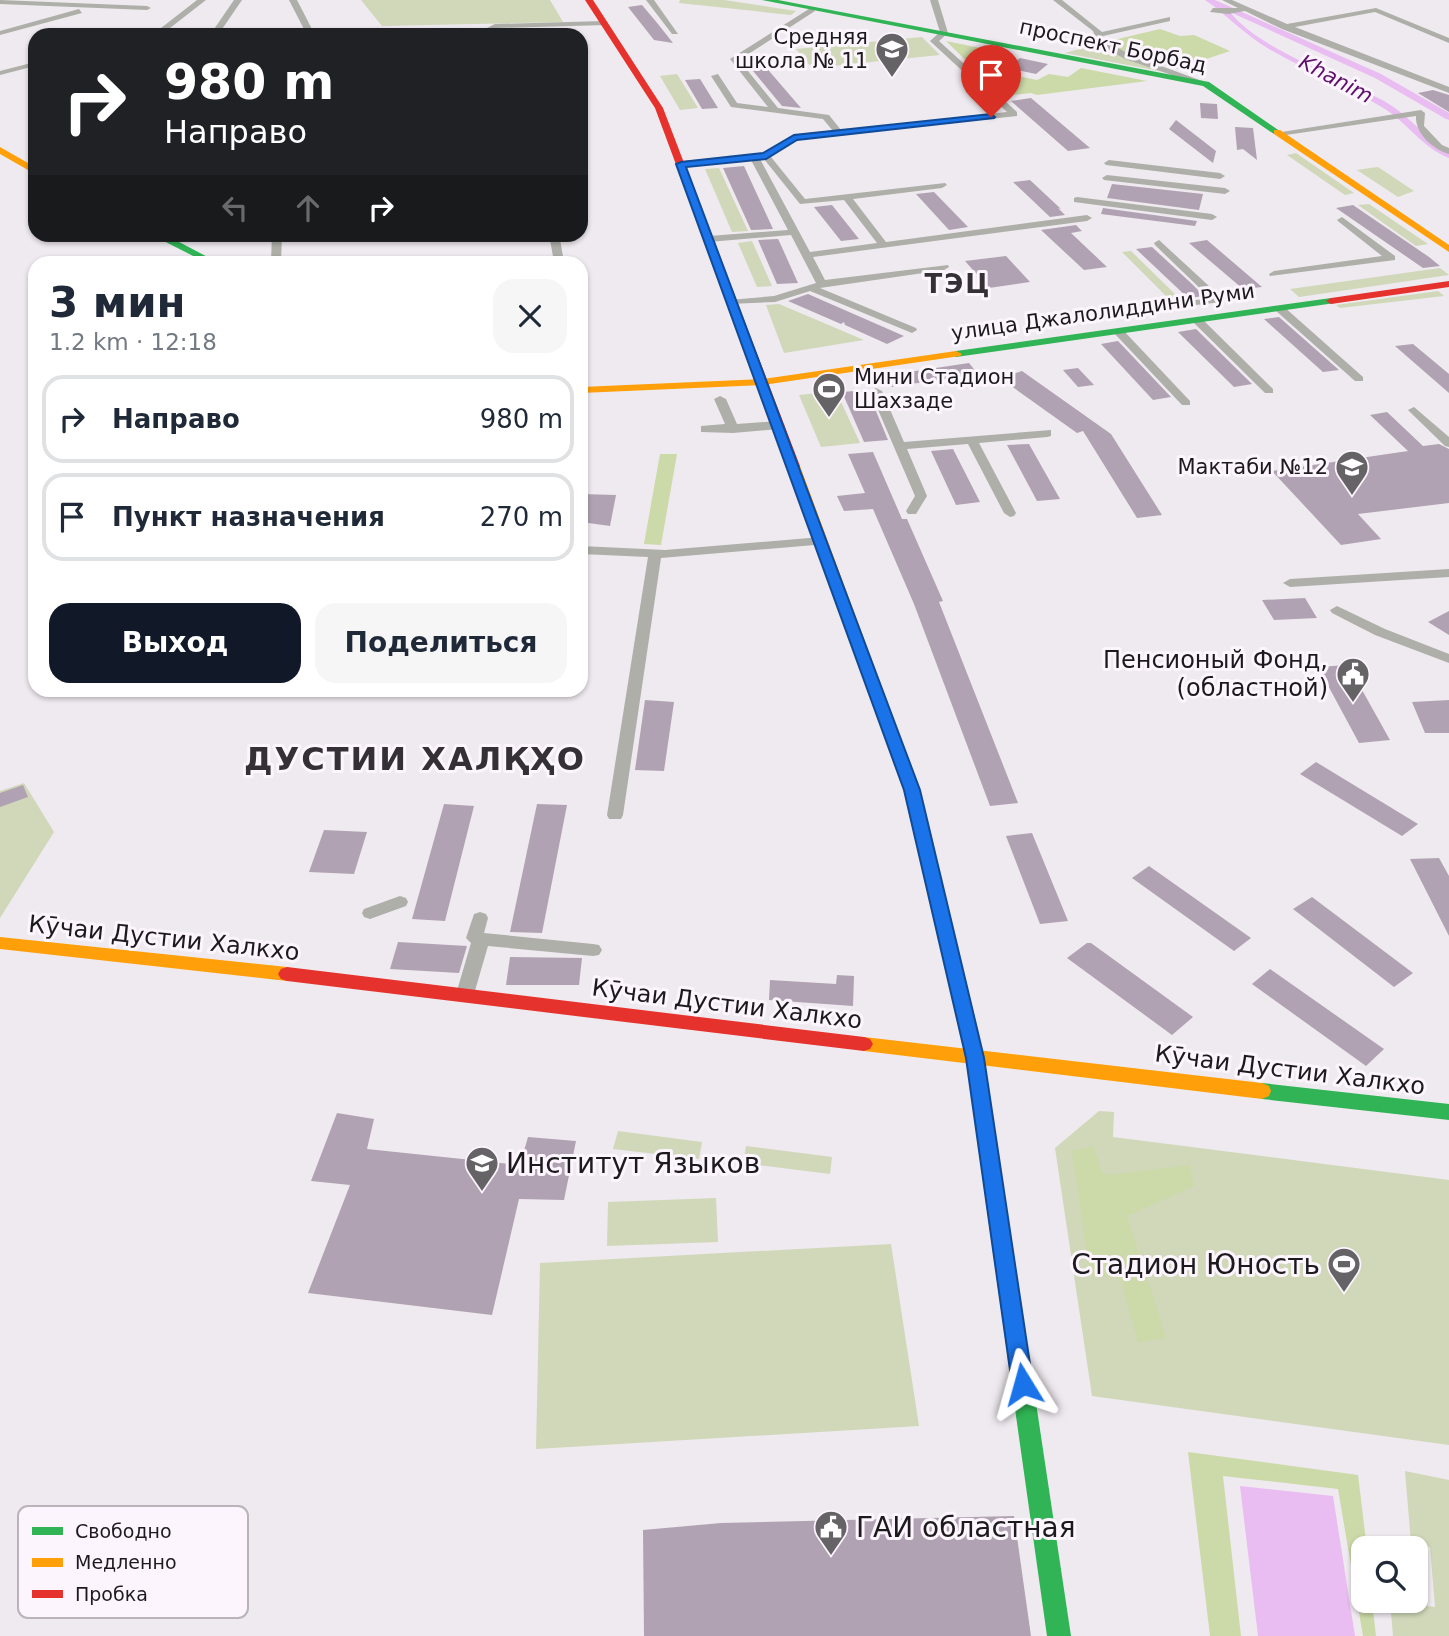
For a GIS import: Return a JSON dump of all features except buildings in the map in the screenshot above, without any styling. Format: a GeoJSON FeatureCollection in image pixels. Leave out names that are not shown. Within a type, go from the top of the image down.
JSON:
{"type":"FeatureCollection","features":[{"type":"Feature","properties":{"kind":"street"},"geometry":{"type":"LineString","coordinates":[[0,33],[94,7],[106,0]]}},
{"type":"Feature","properties":{"kind":"street"},"geometry":{"type":"LineString","coordinates":[[166,28],[202,0]]}},
{"type":"Feature","properties":{"kind":"street"},"geometry":{"type":"LineString","coordinates":[[219,28],[238,0]]}},
{"type":"Feature","properties":{"kind":"street"},"geometry":{"type":"LineString","coordinates":[[293,0],[307,28]]}},
{"type":"Feature","properties":{"kind":"street"},"geometry":{"type":"LineString","coordinates":[[589,0],[659,108],[779,425],[912,790],[975,1058],[1059,1636]]}},
{"type":"Feature","properties":{"kind":"street"},"geometry":{"type":"LineString","coordinates":[[650,0],[675,32]]}},
{"type":"Feature","properties":{"kind":"street","name":"проспект Борбад"},"geometry":{"type":"LineString","coordinates":[[766,0],[817,6],[1206,84],[1449,249]]}},
{"type":"Feature","properties":{"kind":"street"},"geometry":{"type":"LineString","coordinates":[[681,164],[766,156],[794,138],[1014,114],[934,41],[944,33],[934,0]]}},
{"type":"Feature","properties":{"kind":"street"},"geometry":{"type":"LineString","coordinates":[[1057,0],[1097,30],[1101,42],[1128,57],[1206,84]]}},
{"type":"Feature","properties":{"kind":"street"},"geometry":{"type":"LineString","coordinates":[[1226,0],[1285,27],[1449,90]]}},
{"type":"Feature","properties":{"kind":"street"},"geometry":{"type":"LineString","coordinates":[[0,2],[147,8]]}},
{"type":"Feature","properties":{"kind":"street"},"geometry":{"type":"LineString","coordinates":[[775,110],[734,59],[817,6]]}},
{"type":"Feature","properties":{"kind":"street"},"geometry":{"type":"LineString","coordinates":[[1213,10],[1228,12],[1245,9]]}},
{"type":"Feature","properties":{"kind":"street"},"geometry":{"type":"LineString","coordinates":[[1285,27],[1376,10],[1449,41]]}},
{"type":"Feature","properties":{"kind":"street"},"geometry":{"type":"LineString","coordinates":[[1099,35],[1167,19]]}},
{"type":"Feature","properties":{"kind":"street"},"geometry":{"type":"LineString","coordinates":[[491,28],[604,23]]}},
{"type":"Feature","properties":{"kind":"street"},"geometry":{"type":"LineString","coordinates":[[0,73],[28,66]]}},
{"type":"Feature","properties":{"kind":"street"},"geometry":{"type":"LineString","coordinates":[[715,76],[734,105],[826,117],[839,133]]}},
{"type":"Feature","properties":{"kind":"street"},"geometry":{"type":"LineString","coordinates":[[1279,133],[1421,113],[1420,126],[1438,147],[1449,151]]}},
{"type":"Feature","properties":{"kind":"street"},"geometry":{"type":"LineString","coordinates":[[0,150],[28,167]]}},
{"type":"Feature","properties":{"kind":"street"},"geometry":{"type":"LineString","coordinates":[[766,156],[803,202],[942,185]]}},
{"type":"Feature","properties":{"kind":"street"},"geometry":{"type":"LineString","coordinates":[[754,157],[822,284]]}},
{"type":"Feature","properties":{"kind":"street"},"geometry":{"type":"LineString","coordinates":[[1109,163],[1220,176]]}},
{"type":"Feature","properties":{"kind":"street"},"geometry":{"type":"LineString","coordinates":[[1107,178],[1225,191]]}},
{"type":"Feature","properties":{"kind":"street"},"geometry":{"type":"LineString","coordinates":[[847,197],[884,245]]}},
{"type":"Feature","properties":{"kind":"street"},"geometry":{"type":"LineString","coordinates":[[1077,200],[1212,217]]}},
{"type":"Feature","properties":{"kind":"street"},"geometry":{"type":"LineString","coordinates":[[807,255],[1087,218]]}},
{"type":"Feature","properties":{"kind":"street"},"geometry":{"type":"LineString","coordinates":[[1275,274],[1391,258],[1342,220]]}},
{"type":"Feature","properties":{"kind":"street"},"geometry":{"type":"LineString","coordinates":[[709,239],[794,232]]}},
{"type":"Feature","properties":{"kind":"street"},"geometry":{"type":"LineString","coordinates":[[173,242],[200,256]]}},
{"type":"Feature","properties":{"kind":"street"},"geometry":{"type":"LineString","coordinates":[[1159,243],[1218,300],[1173,306]]}},
{"type":"Feature","properties":{"kind":"street"},"geometry":{"type":"LineString","coordinates":[[733,302],[775,299],[822,284],[944,267]]}},
{"type":"Feature","properties":{"kind":"street","name":"улица Джалолиддини Руми"},"geometry":{"type":"LineString","coordinates":[[588,389],[763,382],[1449,284]]}},
{"type":"Feature","properties":{"kind":"street"},"geometry":{"type":"LineString","coordinates":[[809,287],[912,330]]}},
{"type":"Feature","properties":{"kind":"street"},"geometry":{"type":"LineString","coordinates":[[1279,308],[1359,379]]}},
{"type":"Feature","properties":{"kind":"street"},"geometry":{"type":"LineString","coordinates":[[1197,320],[1269,391]]}},
{"type":"Feature","properties":{"kind":"street"},"geometry":{"type":"LineString","coordinates":[[1118,331],[1186,403]]}},
{"type":"Feature","properties":{"kind":"street"},"geometry":{"type":"LineString","coordinates":[[876,391],[921,496],[912,510]]}},
{"type":"Feature","properties":{"kind":"street"},"geometry":{"type":"LineString","coordinates":[[720,399],[733,429]]}},
{"type":"Feature","properties":{"kind":"street"},"geometry":{"type":"LineString","coordinates":[[1414,410],[1449,443]]}},
{"type":"Feature","properties":{"kind":"street"},"geometry":{"type":"LineString","coordinates":[[705,429],[779,425]]}},
{"type":"Feature","properties":{"kind":"street"},"geometry":{"type":"LineString","coordinates":[[900,446],[1047,433]]}},
{"type":"Feature","properties":{"kind":"street"},"geometry":{"type":"LineString","coordinates":[[972,440],[1010,513]]}},
{"type":"Feature","properties":{"kind":"street"},"geometry":{"type":"LineString","coordinates":[[588,550],[655,554],[821,541]]}},
{"type":"Feature","properties":{"kind":"street"},"geometry":{"type":"LineString","coordinates":[[615,815],[655,554]]}},
{"type":"Feature","properties":{"kind":"street"},"geometry":{"type":"LineString","coordinates":[[1290,583],[1449,573]]}},
{"type":"Feature","properties":{"kind":"street"},"geometry":{"type":"LineString","coordinates":[[1337,610],[1380,632],[1449,659]]}},
{"type":"Feature","properties":{"kind":"street"},"geometry":{"type":"LineString","coordinates":[[370,913],[401,902]]}},
{"type":"Feature","properties":{"kind":"street"},"geometry":{"type":"LineString","coordinates":[[480,918],[474,938],[593,950]]}},
{"type":"Feature","properties":{"kind":"street"},"geometry":{"type":"LineString","coordinates":[[465,994],[481,939]]}},
{"type":"Feature","properties":{"kind":"street","name":"Кӯчаи Дустии Халкхо"},"geometry":{"type":"LineString","coordinates":[[0,943],[465,994],[975,1058],[1449,1112]]}},
{"type":"Feature","properties":{"kind":"green space"},"geometry":{"type":"Polygon","coordinates":[[[361,0],[550,0],[563,22],[382,26],[361,0]]]}},
{"type":"Feature","properties":{"kind":"green space"},"geometry":{"type":"Polygon","coordinates":[[[680,0],[724,0],[796,11],[791,15],[679,3],[680,0]]]}},
{"type":"Feature","properties":{"kind":"green space"},"geometry":{"type":"Polygon","coordinates":[[[1160,29],[1180,36],[1194,35],[1230,51],[1177,69],[1132,56],[1105,42],[1160,29]]]}},
{"type":"Feature","properties":{"kind":"green space"},"geometry":{"type":"Polygon","coordinates":[[[922,37],[940,55],[812,68],[796,49],[922,37]]]}},
{"type":"Feature","properties":{"kind":"green space"},"geometry":{"type":"Polygon","coordinates":[[[946,41],[1010,54],[1004,61],[982,57],[976,60],[987,68],[979,73],[946,41]]]}},
{"type":"Feature","properties":{"kind":"green space"},"geometry":{"type":"Polygon","coordinates":[[[1098,44],[1164,72],[1065,53],[1098,44]]]}},
{"type":"Feature","properties":{"kind":"green space"},"geometry":{"type":"Polygon","coordinates":[[[1081,68],[1147,81],[1037,95],[1031,93],[1005,96],[985,78],[997,72],[1037,80],[1049,74],[1068,77],[1081,68]]]}},
{"type":"Feature","properties":{"kind":"green space"},"geometry":{"type":"Polygon","coordinates":[[[677,74],[698,108],[680,110],[660,76],[677,74]]]}},
{"type":"Feature","properties":{"kind":"green space"},"geometry":{"type":"Polygon","coordinates":[[[1296,153],[1354,193],[1345,195],[1287,155],[1296,153]]]}},
{"type":"Feature","properties":{"kind":"green space"},"geometry":{"type":"Polygon","coordinates":[[[1378,167],[1414,191],[1398,197],[1357,170],[1378,167]]]}},
{"type":"Feature","properties":{"kind":"green space"},"geometry":{"type":"Polygon","coordinates":[[[719,168],[748,231],[732,232],[705,169],[719,168]]]}},
{"type":"Feature","properties":{"kind":"green space"},"geometry":{"type":"Polygon","coordinates":[[[1369,204],[1428,244],[1416,246],[1358,205],[1369,204]]]}},
{"type":"Feature","properties":{"kind":"green space"},"geometry":{"type":"Polygon","coordinates":[[[752,241],[772,286],[757,287],[738,243],[752,241]]]}},
{"type":"Feature","properties":{"kind":"green space"},"geometry":{"type":"Polygon","coordinates":[[[1131,251],[1180,299],[1170,300],[1122,252],[1131,251]]]}},
{"type":"Feature","properties":{"kind":"green space"},"geometry":{"type":"Polygon","coordinates":[[[1440,268],[1449,275],[1299,297],[1290,289],[1440,268]]]}},
{"type":"Feature","properties":{"kind":"green space"},"geometry":{"type":"Polygon","coordinates":[[[1438,291],[1444,296],[1340,308],[1336,305],[1438,291]]]}},
{"type":"Feature","properties":{"kind":"green space"},"geometry":{"type":"Polygon","coordinates":[[[779,304],[864,340],[784,353],[766,305],[779,304]]]}},
{"type":"Feature","properties":{"kind":"green space","name":"Мини Стадион Шахзаде"},"geometry":{"type":"Polygon","coordinates":[[[836,391],[860,443],[821,447],[799,395],[836,391]]]}},
{"type":"Feature","properties":{"kind":"green space"},"geometry":{"type":"Polygon","coordinates":[[[660,454],[677,454],[661,545],[644,544],[660,454]]]}},
{"type":"Feature","properties":{"kind":"green space"},"geometry":{"type":"Polygon","coordinates":[[[24,783],[54,832],[0,918],[0,791],[24,783]]]}},
{"type":"Feature","properties":{"kind":"green space"},"geometry":{"type":"Polygon","coordinates":[[[1099,1111],[1114,1112],[1113,1137],[1449,1180],[1449,1445],[1092,1396],[1055,1148],[1099,1111]]]}},
{"type":"Feature","properties":{"kind":"green space"},"geometry":{"type":"Polygon","coordinates":[[[618,1131],[702,1142],[699,1159],[613,1149],[618,1131]]]}},
{"type":"Feature","properties":{"kind":"green space"},"geometry":{"type":"Polygon","coordinates":[[[746,1146],[832,1157],[830,1174],[743,1163],[746,1146]]]}},
{"type":"Feature","properties":{"kind":"green space"},"geometry":{"type":"Polygon","coordinates":[[[1093,1146],[1102,1172],[1109,1175],[1189,1165],[1194,1186],[1127,1216],[1166,1338],[1138,1342],[1120,1278],[1090,1275],[1072,1151],[1093,1146]]]}},
{"type":"Feature","properties":{"kind":"green space"},"geometry":{"type":"Polygon","coordinates":[[[716,1198],[718,1242],[607,1246],[608,1202],[716,1198]]]}},
{"type":"Feature","properties":{"kind":"green space"},"geometry":{"type":"Polygon","coordinates":[[[891,1244],[919,1426],[536,1449],[540,1263],[891,1244]]]}},
{"type":"Feature","properties":{"kind":"green space"},"geometry":{"type":"Polygon","coordinates":[[[1188,1452],[1358,1475],[1365,1536],[1351,1536],[1351,1565],[1338,1489],[1223,1476],[1241,1636],[1210,1636],[1188,1452]]]}},
{"type":"Feature","properties":{"kind":"green space"},"geometry":{"type":"Polygon","coordinates":[[[1405,1471],[1449,1480],[1449,1636],[1393,1636],[1391,1613],[1428,1613],[1428,1606],[1435,1607],[1428,1536],[1410,1536],[1405,1471]]]}},
{"type":"Feature","properties":{"kind":"green space"},"geometry":{"type":"Polygon","coordinates":[[[1359,1613],[1373,1613],[1376,1636],[1363,1636],[1359,1613]]]}},
{"type":"Feature","properties":{"kind":"shaded area"},"geometry":{"type":"Polygon","coordinates":[[[1240,1486],[1333,1496],[1355,1636],[1258,1636],[1240,1486]]]}},
{"type":"Feature","properties":{"kind":"waterway"},"geometry":{"type":"LineString","coordinates":[[1209,0],[1378,76],[1449,117]]}},
{"type":"Feature","properties":{"kind":"waterway","name":"Khanim"},"geometry":{"type":"LineString","coordinates":[[1221,6],[1231,19],[1248,33],[1386,106],[1449,155]]}},
{"type":"Feature","properties":{"kind":"traffic: fast"},"geometry":{"type":"LineString","coordinates":[[766,0],[1206,84],[1277,132]]}},
{"type":"Feature","properties":{"kind":"traffic: fast"},"geometry":{"type":"LineString","coordinates":[[171,242],[200,256]]}},
{"type":"Feature","properties":{"kind":"traffic: fast"},"geometry":{"type":"LineString","coordinates":[[956,354],[1331,301]]}},
{"type":"Feature","properties":{"kind":"traffic: fast"},"geometry":{"type":"LineString","coordinates":[[1262,1091],[1449,1112]]}},
{"type":"Feature","properties":{"kind":"traffic: fast"},"geometry":{"type":"LineString","coordinates":[[996,1203],[1059,1636]]}},
{"type":"Feature","properties":{"kind":"traffic: slow"},"geometry":{"type":"LineString","coordinates":[[1277,132],[1449,249]]}},
{"type":"Feature","properties":{"kind":"traffic: slow"},"geometry":{"type":"LineString","coordinates":[[0,150],[28,167]]}},
{"type":"Feature","properties":{"kind":"traffic: slow"},"geometry":{"type":"LineString","coordinates":[[588,390],[763,382],[956,354]]}},
{"type":"Feature","properties":{"kind":"traffic: slow"},"geometry":{"type":"LineString","coordinates":[[794,466],[912,790],[937,895]]}},
{"type":"Feature","properties":{"kind":"traffic: slow"},"geometry":{"type":"LineString","coordinates":[[0,943],[287,974]]}},
{"type":"Feature","properties":{"kind":"traffic: slow"},"geometry":{"type":"LineString","coordinates":[[864,1044],[1262,1091]]}},
{"type":"Feature","properties":{"kind":"traffic: jam"},"geometry":{"type":"LineString","coordinates":[[589,0],[659,108],[794,466]]}},
{"type":"Feature","properties":{"kind":"traffic: jam"},"geometry":{"type":"LineString","coordinates":[[1331,301],[1449,284]]}},
{"type":"Feature","properties":{"kind":"traffic: jam"},"geometry":{"type":"LineString","coordinates":[[937,895],[975,1058],[996,1203]]}},
{"type":"Feature","properties":{"kind":"traffic: jam"},"geometry":{"type":"LineString","coordinates":[[287,974],[864,1044]]}},
{"type":"Feature","properties":{"kind":"place","name":"Средняя школа № 11"},"geometry":{"type":"Point","coordinates":[892,79]}},
{"type":"Feature","properties":{"kind":"place","name":"Мини Стадион Шахзаде"},"geometry":{"type":"Point","coordinates":[829,419]}},
{"type":"Feature","properties":{"kind":"place","name":"Мактаби №12"},"geometry":{"type":"Point","coordinates":[1352,497]}},
{"type":"Feature","properties":{"kind":"place","name":"Пенсионый Фонд, (областной)"},"geometry":{"type":"Point","coordinates":[1353,704]}},
{"type":"Feature","properties":{"kind":"place","name":"Институт Языков"},"geometry":{"type":"Point","coordinates":[482,1193]}},
{"type":"Feature","properties":{"kind":"place","name":"Стадион Юность"},"geometry":{"type":"Point","coordinates":[1344,1294]}},
{"type":"Feature","properties":{"kind":"place","name":"ГАИ областная"},"geometry":{"type":"Point","coordinates":[831,1557]}},
{"type":"Feature","properties":{"kind":"district","name":"ТЭЦ"},"geometry":{"type":"Point","coordinates":[958,284]}},
{"type":"Feature","properties":{"kind":"district","name":"ДУСТИИ ХАЛҚҲО"},"geometry":{"type":"Point","coordinates":[415,759]}},
{"type":"Feature","properties":{"kind":"route"},"geometry":{"type":"LineString","coordinates":[[991,117],[794,138],[766,156],[681,164],[912,790],[975,1058],[1023,1384]]}}]}
